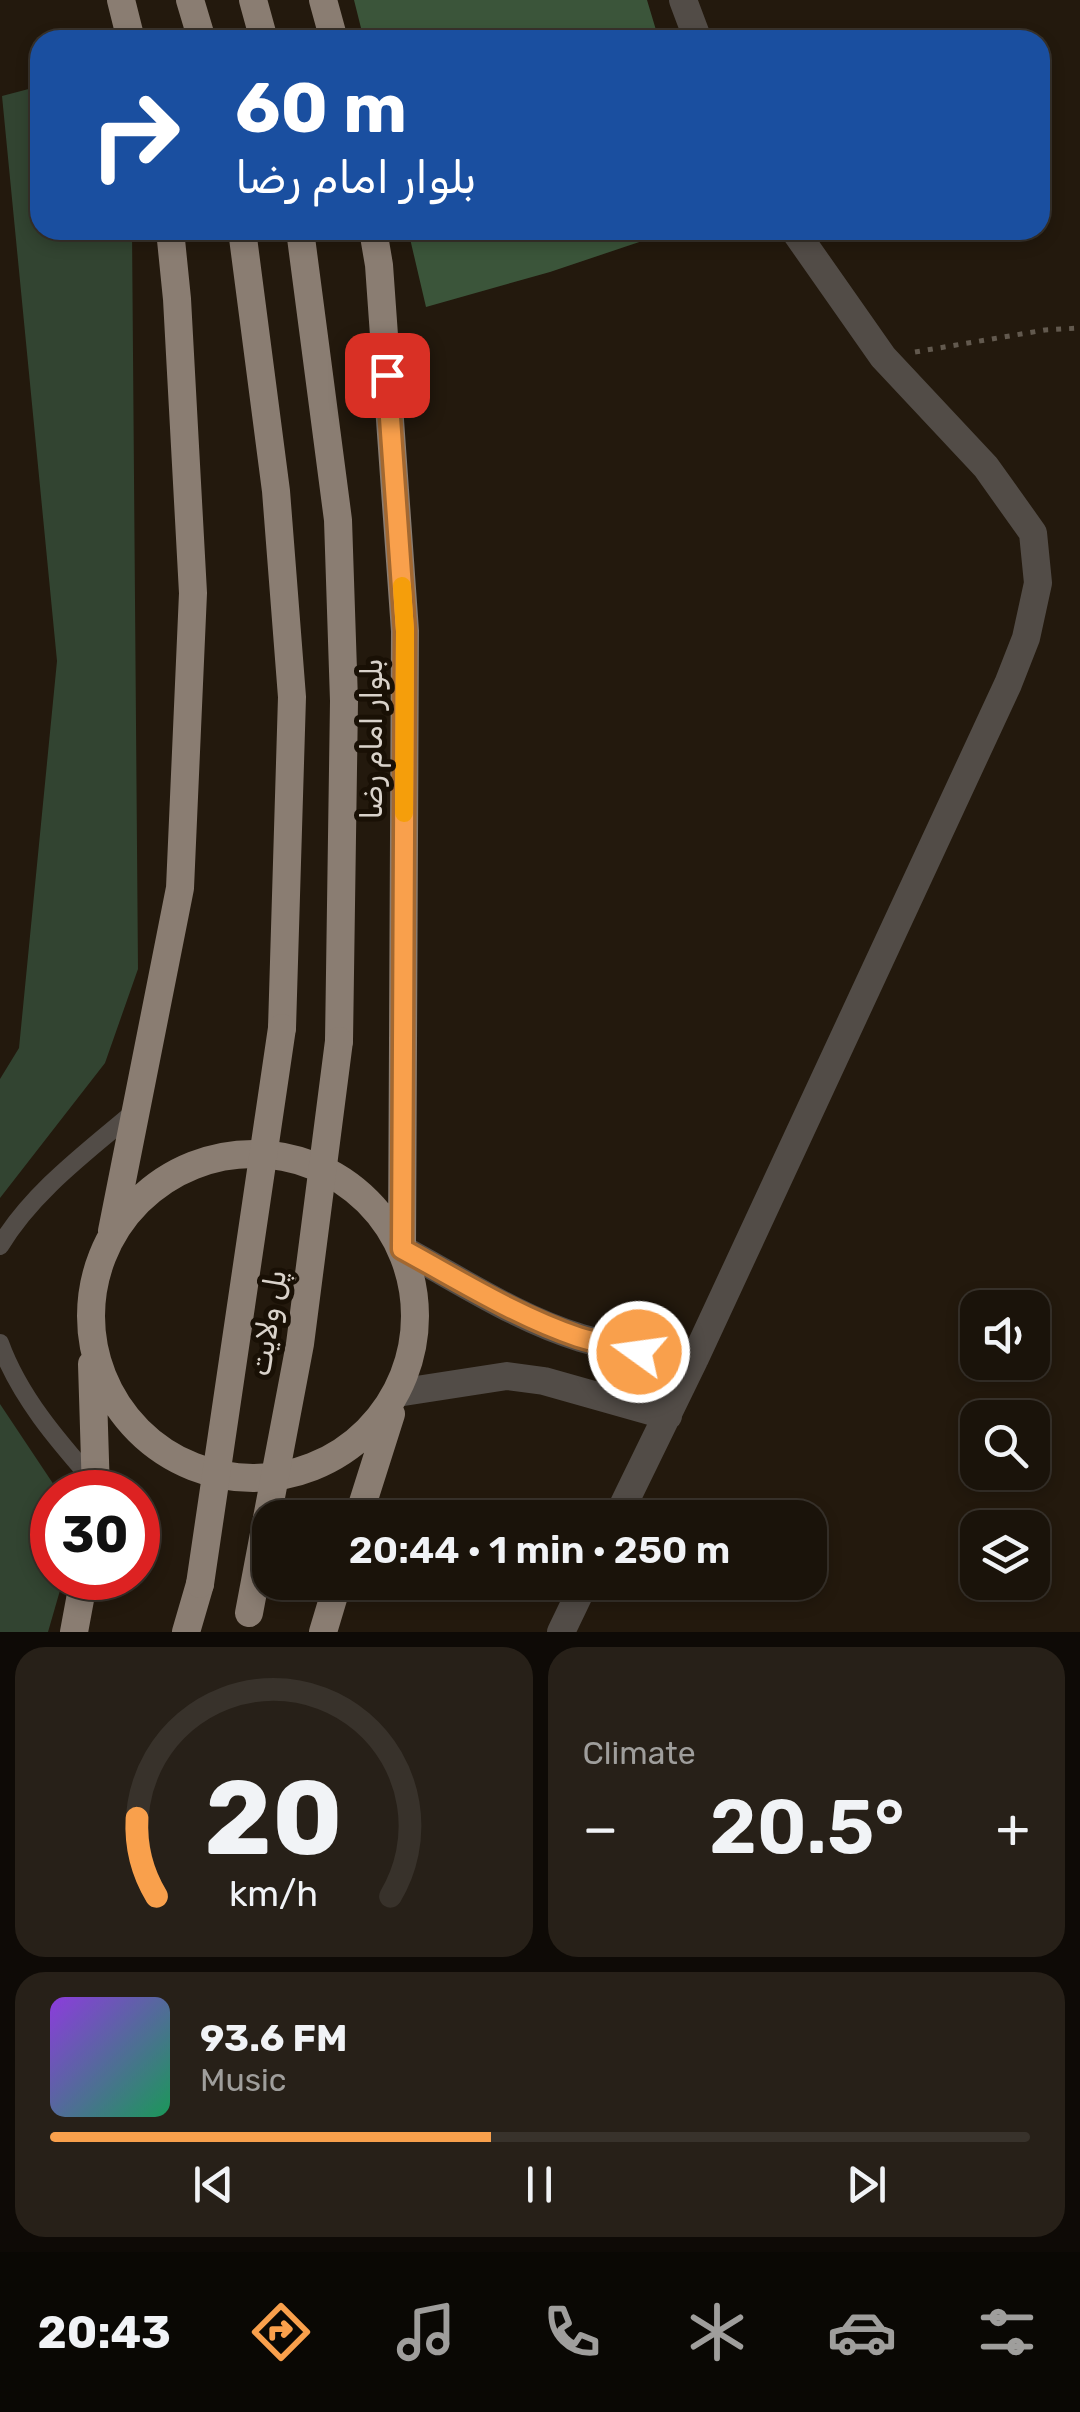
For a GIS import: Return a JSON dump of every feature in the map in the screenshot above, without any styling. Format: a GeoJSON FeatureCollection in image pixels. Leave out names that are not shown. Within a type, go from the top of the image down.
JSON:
{"type":"FeatureCollection","features":[{"type":"Feature","properties":{"kind":"main road"},"geometry":{"type":"LineString","coordinates":[[120,0],[128,30]]}},
{"type":"Feature","properties":{"kind":"main road"},"geometry":{"type":"LineString","coordinates":[[138,0],[142,30]]}},
{"type":"Feature","properties":{"kind":"main road"},"geometry":{"type":"LineString","coordinates":[[190,0],[199,30]]}},
{"type":"Feature","properties":{"kind":"main road"},"geometry":{"type":"LineString","coordinates":[[253,0],[261,30]]}},
{"type":"Feature","properties":{"kind":"main road"},"geometry":{"type":"LineString","coordinates":[[324,0],[332,30]]}},
{"type":"Feature","properties":{"kind":"main road"},"geometry":{"type":"LineString","coordinates":[[95,1470],[93,1285],[110,1237],[180,888],[193,593],[171,240]]}},
{"type":"Feature","properties":{"kind":"main road","name":"پل ولایت"},"geometry":{"type":"LineString","coordinates":[[186,1632],[200,1584],[282,1028],[292,697],[276,491],[243,240]]}},
{"type":"Feature","properties":{"kind":"main road","name":"بلوار امام رضا"},"geometry":{"type":"LineString","coordinates":[[301,240],[338,520],[344,702],[339,1041]]}},
{"type":"Feature","properties":{"kind":"main road","name":"بلوار امام رضا"},"geometry":{"type":"LineString","coordinates":[[375,240],[405,631],[402,1249]]}},
{"type":"Feature","properties":{"kind":"main road","name":"پل ولایت"},"geometry":{"type":"LineString","coordinates":[[246,1622],[300,1344],[339,1041]]}},
{"type":"Feature","properties":{"kind":"main road"},"geometry":{"type":"LineString","coordinates":[[110,1237],[143,1196],[186,1168],[235,1154],[287,1156],[334,1174],[374,1206],[402,1249],[416,1297],[414,1346],[364,1500]]}},
{"type":"Feature","properties":{"kind":"main road"},"geometry":{"type":"LineString","coordinates":[[91,1337],[107,1386],[134,1429],[174,1460],[223,1477],[274,1478],[323,1463],[366,1434],[397,1393]]}},
{"type":"Feature","properties":{"kind":"main road"},"geometry":{"type":"LineString","coordinates":[[74,1632],[80,1600]]}},
{"type":"Feature","properties":{"kind":"main road"},"geometry":{"type":"LineString","coordinates":[[323,1632],[333,1600]]}},
{"type":"Feature","properties":{"kind":"street"},"geometry":{"type":"LineString","coordinates":[[683,0],[694,30]]}},
{"type":"Feature","properties":{"kind":"street"},"geometry":{"type":"LineString","coordinates":[[627,1500],[1008,684],[1026,638],[1038,583],[1033,533],[986,467],[883,357],[801,240]]}},
{"type":"Feature","properties":{"kind":"street"},"geometry":{"type":"LineString","coordinates":[[402,1249],[506,1306],[581,1338],[639,1352],[695,1358]]}},
{"type":"Feature","properties":{"kind":"street"},"geometry":{"type":"LineString","coordinates":[[397,1393],[507,1376],[544,1381],[668,1416]]}},
{"type":"Feature","properties":{"kind":"street"},"geometry":{"type":"LineString","coordinates":[[561,1632],[576,1600]]}},
{"type":"Feature","properties":{"kind":"lane"},"geometry":{"type":"LineString","coordinates":[[0,1246],[21,1216],[53,1183],[136,1111]]}},
{"type":"Feature","properties":{"kind":"lane"},"geometry":{"type":"LineString","coordinates":[[0,1344],[52,1435],[81,1470]]}},
{"type":"Feature","properties":{"kind":"path"},"geometry":{"type":"LineString","coordinates":[[883,357],[1045,330],[1080,328]]}},
{"type":"Feature","properties":{"kind":"green space"},"geometry":{"type":"Polygon","coordinates":[[[354,0],[647,0],[656,30],[362,30],[354,0]]]}},
{"type":"Feature","properties":{"kind":"green space"},"geometry":{"type":"Polygon","coordinates":[[[30,89],[30,240],[132,240],[138,969],[105,1063],[0,1198],[0,1079],[19,1048],[57,661],[2,96],[30,89]]]}},
{"type":"Feature","properties":{"kind":"green space"},"geometry":{"type":"Polygon","coordinates":[[[410,240],[645,240],[550,272],[426,307],[410,240]]]}},
{"type":"Feature","properties":{"kind":"green space"},"geometry":{"type":"Polygon","coordinates":[[[0,1404],[44,1470],[30,1470],[30,1600],[57,1600],[48,1632],[0,1632],[0,1404]]]}},
{"type":"Feature","properties":{"kind":"slow traffic"},"geometry":{"type":"LineString","coordinates":[[402,586],[404,813]]}},
{"type":"Feature","properties":{"kind":"route"},"geometry":{"type":"LineString","coordinates":[[387,375],[405,631],[402,1249],[552,1327],[639,1352]]}}]}
